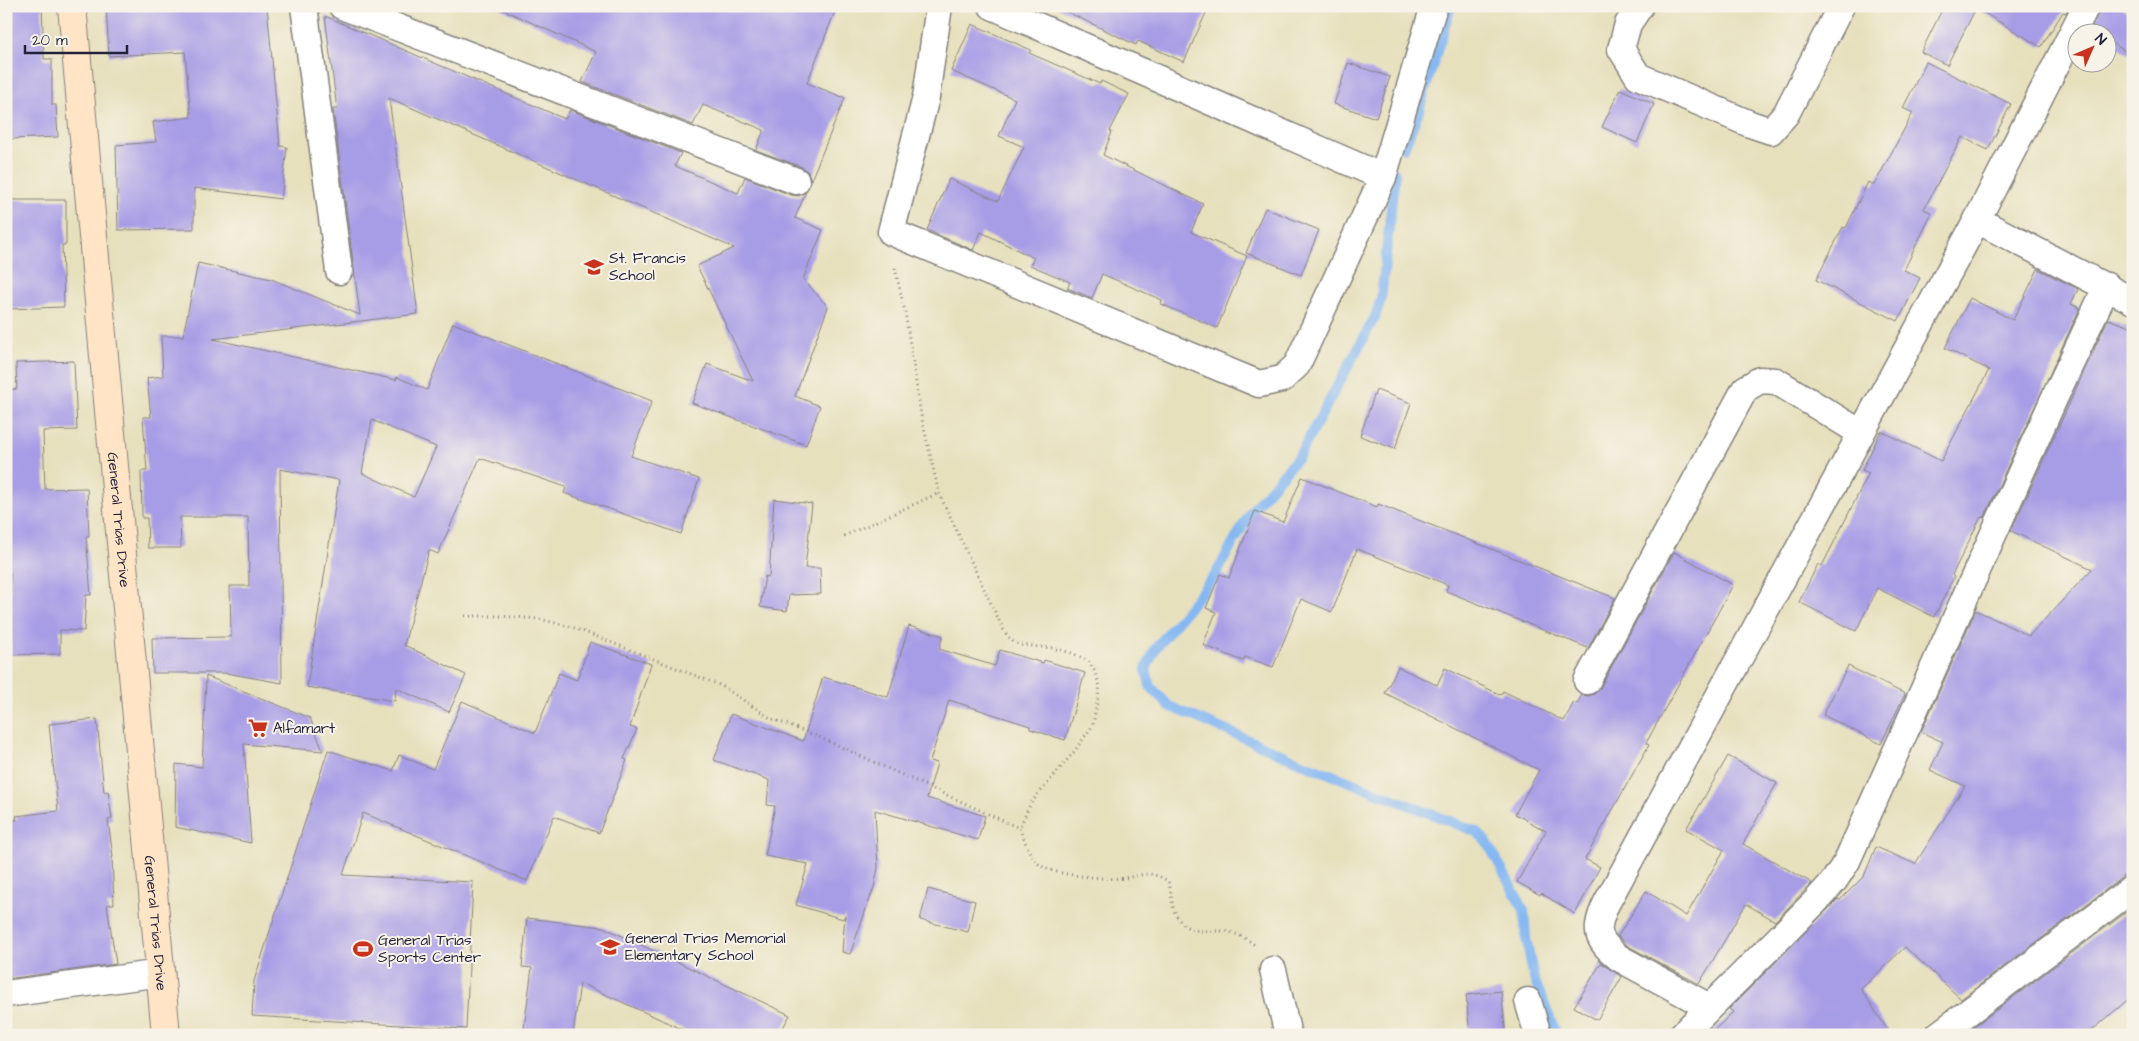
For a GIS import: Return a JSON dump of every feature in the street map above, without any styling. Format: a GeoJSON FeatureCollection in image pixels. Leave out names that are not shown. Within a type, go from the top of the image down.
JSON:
{"type":"FeatureCollection","features":[{"type":"Feature","properties":{"kind":"main road","name":"General Trias Drive"},"geometry":{"type":"LineString","coordinates":[[72,6],[166,1035]]}},
{"type":"Feature","properties":{"kind":"street"},"geometry":{"type":"LineString","coordinates":[[304,6],[339,271]]}},
{"type":"Feature","properties":{"kind":"street"},"geometry":{"type":"LineString","coordinates":[[342,6],[796,181]]}},
{"type":"Feature","properties":{"kind":"street"},"geometry":{"type":"LineString","coordinates":[[939,6],[926,97],[891,232],[1259,384],[1282,379],[1297,365],[1383,177],[1434,6]]}},
{"type":"Feature","properties":{"kind":"street"},"geometry":{"type":"LineString","coordinates":[[992,6],[1383,177]]}},
{"type":"Feature","properties":{"kind":"street"},"geometry":{"type":"LineString","coordinates":[[1640,6],[1628,24],[1621,49],[1638,76],[1750,124],[1771,131],[1786,114],[1841,6]]}},
{"type":"Feature","properties":{"kind":"street"},"geometry":{"type":"LineString","coordinates":[[1708,1007],[1619,958],[1606,947],[1598,934],[1599,920],[1977,220],[2086,6]]}},
{"type":"Feature","properties":{"kind":"street"},"geometry":{"type":"LineString","coordinates":[[1977,220],[2133,301]]}},
{"type":"Feature","properties":{"kind":"street"},"geometry":{"type":"LineString","coordinates":[[1682,1035],[1815,902],[1834,881],[1847,862],[2049,410],[2107,286]]}},
{"type":"Feature","properties":{"kind":"street"},"geometry":{"type":"LineString","coordinates":[[1587,681],[1745,390],[1760,380],[1776,381],[1861,433]]}},
{"type":"Feature","properties":{"kind":"street"},"geometry":{"type":"LineString","coordinates":[[1938,1035],[2133,888]]}},
{"type":"Feature","properties":{"kind":"street"},"geometry":{"type":"LineString","coordinates":[[1273,970],[1288,1035]]}},
{"type":"Feature","properties":{"kind":"street"},"geometry":{"type":"LineString","coordinates":[[6,994],[161,973]]}},
{"type":"Feature","properties":{"kind":"street"},"geometry":{"type":"LineString","coordinates":[[1528,1001],[1538,1035]]}},
{"type":"Feature","properties":{"kind":"path"},"geometry":{"type":"LineString","coordinates":[[891,232],[895,276],[905,312],[921,415],[939,493],[1004,631],[1013,642],[1072,653],[1088,662],[1094,670],[1100,686],[1093,725],[1073,753],[1031,803],[1019,828]]}},
{"type":"Feature","properties":{"kind":"path"},"geometry":{"type":"LineString","coordinates":[[844,536],[939,493]]}},
{"type":"Feature","properties":{"kind":"path"},"geometry":{"type":"LineString","coordinates":[[465,616],[539,619],[572,627],[722,686],[770,718],[830,742],[1019,828],[1030,853],[1043,867],[1084,877],[1122,878],[1148,873],[1157,874],[1168,881],[1175,913],[1186,927],[1201,932],[1226,931],[1246,938],[1264,952],[1273,970]]}},
{"type":"Feature","properties":{"kind":"building"},"geometry":{"type":"Polygon","coordinates":[[[6,6],[42,6],[44,59],[52,59],[52,105],[56,105],[58,137],[11,139],[10,33],[6,33],[6,6]]]}},
{"type":"Feature","properties":{"kind":"building"},"geometry":{"type":"Polygon","coordinates":[[[106,6],[267,6],[280,146],[287,147],[281,199],[194,188],[194,229],[118,230],[116,145],[156,142],[153,122],[191,117],[185,52],[109,56],[106,6]]]}},
{"type":"Feature","properties":{"kind":"building"},"geometry":{"type":"Polygon","coordinates":[[[495,6],[837,6],[807,83],[845,98],[811,180],[808,172],[802,167],[756,150],[764,130],[703,105],[693,125],[582,82],[596,52],[495,6]]]}},
{"type":"Feature","properties":{"kind":"building"},"geometry":{"type":"Polygon","coordinates":[[[1055,6],[1209,6],[1184,62],[1138,41],[1136,45],[1055,6]]]}},
{"type":"Feature","properties":{"kind":"building"},"geometry":{"type":"Polygon","coordinates":[[[1944,6],[2069,6],[2066,13],[2063,12],[2041,47],[1976,8],[1947,65],[1921,52],[1944,6]]]}},
{"type":"Feature","properties":{"kind":"building"},"geometry":{"type":"Polygon","coordinates":[[[2101,6],[2119,6],[2133,15],[2133,56],[2116,45],[2116,22],[2094,22],[2101,6]]]}},
{"type":"Feature","properties":{"kind":"building"},"geometry":{"type":"Polygon","coordinates":[[[325,16],[565,119],[570,110],[681,153],[675,166],[738,193],[745,177],[791,195],[799,196],[806,192],[795,218],[823,230],[803,279],[828,307],[795,396],[820,406],[806,445],[692,403],[707,364],[753,381],[697,266],[734,248],[389,98],[418,314],[213,339],[396,380],[397,377],[427,390],[453,323],[652,401],[631,456],[699,479],[681,534],[564,493],[566,487],[480,458],[438,554],[429,550],[404,645],[466,675],[449,712],[396,688],[395,701],[307,687],[339,480],[280,469],[282,683],[226,673],[153,673],[152,638],[231,637],[230,586],[249,586],[248,517],[180,517],[181,548],[148,548],[147,518],[142,518],[141,471],[147,471],[143,417],[151,417],[147,378],[163,376],[161,336],[183,336],[198,263],[271,279],[360,315],[333,109],[337,109],[325,16]],[[372,420],[362,473],[414,497],[436,447],[372,420]]]}},
{"type":"Feature","properties":{"kind":"building"},"geometry":{"type":"Polygon","coordinates":[[[972,24],[1031,50],[1029,53],[1100,84],[1101,81],[1129,94],[1110,131],[1112,132],[1103,155],[1203,204],[1191,232],[1247,256],[1217,328],[1161,304],[1162,300],[1102,274],[1092,298],[1067,288],[1070,282],[1030,265],[1034,258],[981,232],[973,250],[927,230],[949,179],[998,201],[1024,147],[999,136],[1015,99],[951,71],[972,24]]]}},
{"type":"Feature","properties":{"kind":"building"},"geometry":{"type":"Polygon","coordinates":[[[1926,62],[2011,104],[1988,150],[1962,137],[1924,209],[1932,213],[1904,270],[1920,278],[1898,321],[1816,280],[1843,227],[1846,228],[1868,182],[1874,185],[1913,113],[1903,108],[1926,62]]]}},
{"type":"Feature","properties":{"kind":"building"},"geometry":{"type":"Polygon","coordinates":[[[1348,63],[1390,77],[1376,118],[1334,104],[1348,63]]]}},
{"type":"Feature","properties":{"kind":"building"},"geometry":{"type":"Polygon","coordinates":[[[1620,89],[1654,104],[1637,143],[1602,127],[1620,89]]]}},
{"type":"Feature","properties":{"kind":"building"},"geometry":{"type":"Polygon","coordinates":[[[6,200],[66,200],[66,245],[62,245],[64,307],[6,309],[6,200]]]}},
{"type":"Feature","properties":{"kind":"building"},"geometry":{"type":"Polygon","coordinates":[[[1265,208],[1319,230],[1301,275],[1246,253],[1265,208]]]}},
{"type":"Feature","properties":{"kind":"building"},"geometry":{"type":"Polygon","coordinates":[[[2038,269],[2078,289],[2071,304],[2080,308],[1984,518],[1981,517],[1952,575],[1954,577],[1934,617],[1877,588],[1856,631],[1799,602],[1818,564],[1822,566],[1869,473],[1862,470],[1881,431],[1941,461],[1989,370],[1945,348],[1970,298],[2013,320],[2038,269]]]}},
{"type":"Feature","properties":{"kind":"building"},"geometry":{"type":"Polygon","coordinates":[[[2108,319],[2133,328],[2133,873],[2124,876],[1961,999],[1905,947],[1861,989],[1891,1035],[1709,1035],[1733,1012],[1729,1009],[1838,899],[1840,900],[1864,876],[1876,847],[1915,864],[1965,786],[1930,770],[1943,742],[1921,732],[1976,610],[2029,636],[2092,569],[2011,531],[2108,319]]]}},
{"type":"Feature","properties":{"kind":"building"},"geometry":{"type":"Polygon","coordinates":[[[74,361],[77,430],[43,431],[45,489],[87,488],[89,536],[86,536],[91,595],[86,595],[84,631],[60,630],[60,654],[11,655],[10,572],[6,572],[6,390],[17,389],[16,363],[74,361]]]}},
{"type":"Feature","properties":{"kind":"building"},"geometry":{"type":"Polygon","coordinates":[[[1376,390],[1411,403],[1395,449],[1360,436],[1376,390]]]}},
{"type":"Feature","properties":{"kind":"building"},"geometry":{"type":"Polygon","coordinates":[[[1302,477],[1377,507],[1378,504],[1615,598],[1588,648],[1446,591],[1448,585],[1357,549],[1332,612],[1301,599],[1273,667],[1245,657],[1243,661],[1203,645],[1216,612],[1206,608],[1220,574],[1229,578],[1255,511],[1283,522],[1302,477]]]}},
{"type":"Feature","properties":{"kind":"building"},"geometry":{"type":"Polygon","coordinates":[[[774,499],[812,504],[805,568],[820,568],[821,594],[789,595],[787,611],[760,607],[765,576],[769,577],[774,499]]]}},
{"type":"Feature","properties":{"kind":"building"},"geometry":{"type":"Polygon","coordinates":[[[1674,552],[1733,585],[1646,743],[1649,745],[1585,859],[1600,867],[1575,914],[1541,893],[1540,895],[1517,882],[1546,831],[1515,814],[1539,770],[1385,693],[1398,667],[1437,685],[1445,668],[1501,695],[1503,691],[1564,721],[1574,702],[1577,704],[1582,695],[1594,694],[1600,688],[1674,552]]]}},
{"type":"Feature","properties":{"kind":"building"},"geometry":{"type":"Polygon","coordinates":[[[909,626],[943,636],[939,649],[995,666],[1000,650],[1043,663],[1044,660],[1085,673],[1065,740],[1030,729],[1030,726],[949,700],[930,761],[937,763],[927,798],[985,816],[978,840],[875,810],[878,868],[874,887],[850,954],[842,952],[845,915],[843,919],[796,905],[808,864],[765,856],[775,806],[767,805],[769,780],[714,760],[731,714],[803,741],[823,677],[888,697],[909,626]]]}},
{"type":"Feature","properties":{"kind":"building"},"geometry":{"type":"Polygon","coordinates":[[[590,642],[651,664],[630,727],[637,729],[624,759],[627,760],[599,833],[554,816],[527,881],[363,813],[343,875],[473,882],[466,1029],[252,1016],[254,981],[328,750],[393,771],[399,755],[433,769],[462,701],[535,733],[559,673],[577,680],[590,642]]]}},
{"type":"Feature","properties":{"kind":"building"},"geometry":{"type":"Polygon","coordinates":[[[1848,666],[1905,694],[1881,744],[1823,715],[1848,666]]]}},
{"type":"Feature","properties":{"kind":"building"},"geometry":{"type":"Polygon","coordinates":[[[206,676],[310,718],[323,751],[244,744],[251,843],[175,827],[176,764],[202,767],[206,676]]]}},
{"type":"Feature","properties":{"kind":"building"},"geometry":{"type":"Polygon","coordinates":[[[97,719],[104,792],[108,791],[112,819],[108,820],[113,857],[114,904],[107,905],[116,964],[6,979],[6,820],[17,820],[16,816],[58,811],[49,724],[97,719]]]}},
{"type":"Feature","properties":{"kind":"building"},"geometry":{"type":"Polygon","coordinates":[[[1728,756],[1777,783],[1743,844],[1812,883],[1775,921],[1746,904],[1699,984],[1628,946],[1618,936],[1646,891],[1686,916],[1724,850],[1686,829],[1728,756]]]}},
{"type":"Feature","properties":{"kind":"building"},"geometry":{"type":"Polygon","coordinates":[[[928,889],[975,901],[968,932],[920,920],[928,889]]]}},
{"type":"Feature","properties":{"kind":"building"},"geometry":{"type":"Polygon","coordinates":[[[2133,907],[2133,995],[2087,1035],[1963,1035],[2133,907]]]}},
{"type":"Feature","properties":{"kind":"building"},"geometry":{"type":"Polygon","coordinates":[[[527,918],[603,927],[790,1015],[779,1035],[695,1035],[580,983],[573,1035],[523,1035],[532,968],[522,967],[527,918]]]}},
{"type":"Feature","properties":{"kind":"building"},"geometry":{"type":"Polygon","coordinates":[[[1601,963],[1622,977],[1597,1020],[1574,1007],[1601,963]]]}},
{"type":"Feature","properties":{"kind":"building"},"geometry":{"type":"Polygon","coordinates":[[[1501,991],[1506,1035],[1470,1035],[1466,995],[1501,991]]]}},
{"type":"Feature","properties":{"kind":"waterway"},"geometry":{"type":"LineString","coordinates":[[1404,148],[1418,113],[1451,6]]}},
{"type":"Feature","properties":{"kind":"waterway"},"geometry":{"type":"LineString","coordinates":[[1395,173],[1381,299],[1375,317],[1299,456],[1252,510],[1215,575],[1155,649],[1146,669],[1150,686],[1169,706],[1302,763],[1477,832],[1487,842],[1524,910],[1526,938],[1534,979],[1557,1035]]}},
{"type":"Feature","properties":{"kind":"place","name":"St. Francis School"},"geometry":{"type":"Point","coordinates":[594,267]}},
{"type":"Feature","properties":{"kind":"place","name":"Alfamart"},"geometry":{"type":"Point","coordinates":[258,728]}},
{"type":"Feature","properties":{"kind":"place","name":"General Trias Memorial Elementary School"},"geometry":{"type":"Point","coordinates":[610,947]}},
{"type":"Feature","properties":{"kind":"place","name":"General Trias Sports Center"},"geometry":{"type":"Point","coordinates":[363,949]}}]}
